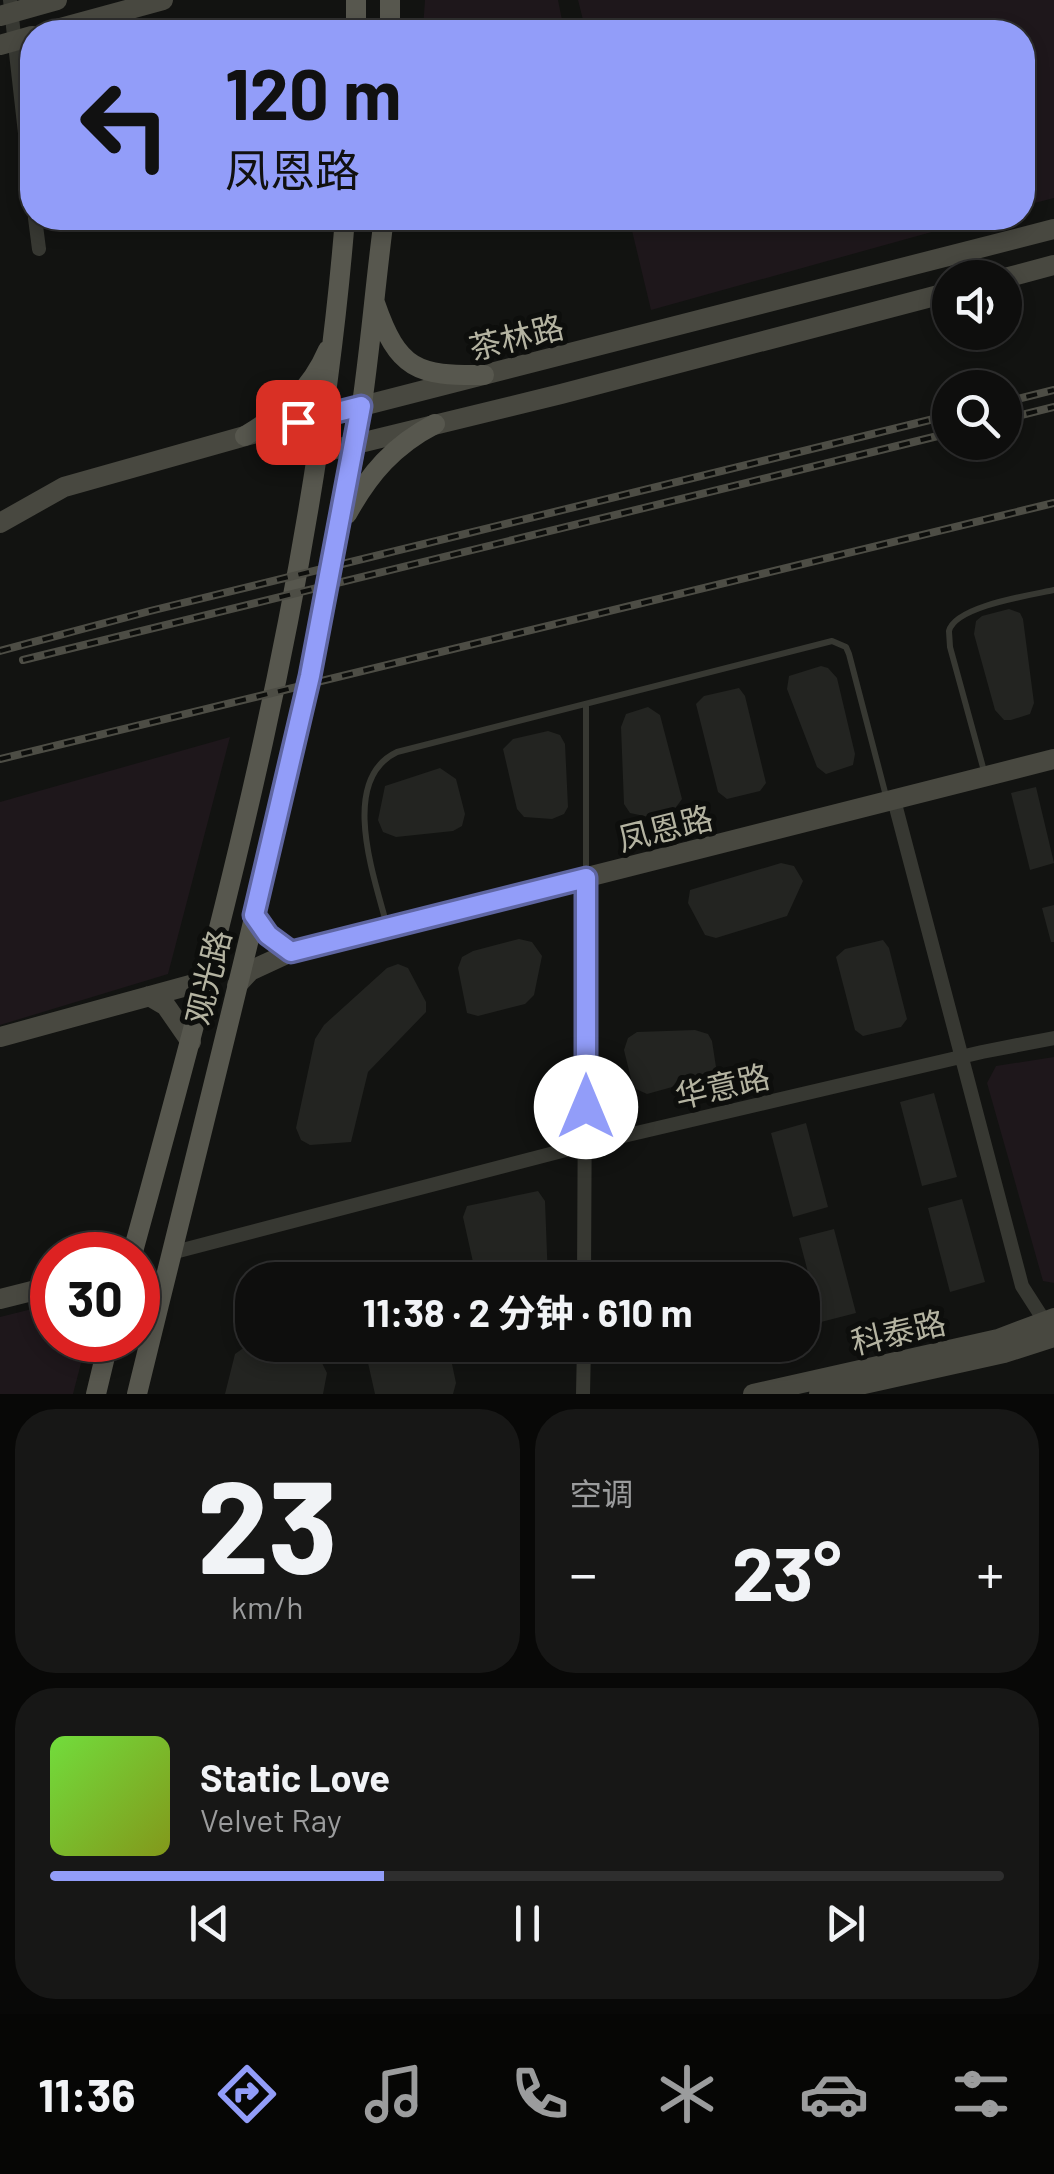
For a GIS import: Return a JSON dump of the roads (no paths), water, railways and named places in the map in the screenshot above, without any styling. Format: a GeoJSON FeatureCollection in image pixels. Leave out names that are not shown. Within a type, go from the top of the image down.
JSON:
{"type":"FeatureCollection","features":[{"type":"Feature","properties":{"kind":"main road","name":"观光路"},"geometry":{"type":"LineString","coordinates":[[139,1232],[206,981],[290,619],[326,415],[345,230]]}},
{"type":"Feature","properties":{"kind":"main road","name":"观光路"},"geometry":{"type":"LineString","coordinates":[[137,1394],[288,775],[355,444],[382,230]]}},
{"type":"Feature","properties":{"kind":"main road"},"geometry":{"type":"LineString","coordinates":[[374,298],[390,339],[410,363],[438,376],[484,376]]}},
{"type":"Feature","properties":{"kind":"main road"},"geometry":{"type":"LineString","coordinates":[[245,436],[296,401],[312,382],[336,330]]}},
{"type":"Feature","properties":{"kind":"main road"},"geometry":{"type":"LineString","coordinates":[[336,539],[358,495],[382,462],[396,448],[435,424]]}},
{"type":"Feature","properties":{"kind":"main road"},"geometry":{"type":"LineString","coordinates":[[96,1394],[104,1362]]}},
{"type":"Feature","properties":{"kind":"street"},"geometry":{"type":"LineString","coordinates":[[20,80],[16,41],[7,9],[57,0]]}},
{"type":"Feature","properties":{"kind":"street"},"geometry":{"type":"LineString","coordinates":[[90,20],[163,0]]}},
{"type":"Feature","properties":{"kind":"street","name":"茶林路"},"geometry":{"type":"LineString","coordinates":[[0,523],[64,487],[245,436],[1054,229]]}},
{"type":"Feature","properties":{"kind":"street"},"geometry":{"type":"LineString","coordinates":[[37,230],[39,249]]}},
{"type":"Feature","properties":{"kind":"street"},"geometry":{"type":"LineString","coordinates":[[1022,273],[1054,265]]}},
{"type":"Feature","properties":{"kind":"street","name":"茶林路"},"geometry":{"type":"LineString","coordinates":[[319,454],[932,297]]}},
{"type":"Feature","properties":{"kind":"street","name":"凤恩路"},"geometry":{"type":"LineString","coordinates":[[237,985],[262,965],[291,952],[1054,760]]}},
{"type":"Feature","properties":{"kind":"street"},"geometry":{"type":"LineString","coordinates":[[891,801],[1022,1286],[1052,1328]]}},
{"type":"Feature","properties":{"kind":"street"},"geometry":{"type":"LineString","coordinates":[[584,1262],[586,878]]}},
{"type":"Feature","properties":{"kind":"street"},"geometry":{"type":"LineString","coordinates":[[254,915],[268,935],[291,952]]}},
{"type":"Feature","properties":{"kind":"street"},"geometry":{"type":"LineString","coordinates":[[0,1037],[206,981]]}},
{"type":"Feature","properties":{"kind":"street"},"geometry":{"type":"LineString","coordinates":[[149,996],[166,1006],[190,1042]]}},
{"type":"Feature","properties":{"kind":"street","name":"华意路"},"geometry":{"type":"LineString","coordinates":[[171,1253],[586,1145],[1054,1038]]}},
{"type":"Feature","properties":{"kind":"street"},"geometry":{"type":"LineString","coordinates":[[0,1299],[30,1292]]}},
{"type":"Feature","properties":{"kind":"street","name":"科泰路"},"geometry":{"type":"LineString","coordinates":[[753,1394],[1052,1328]]}},
{"type":"Feature","properties":{"kind":"street","name":"科泰路"},"geometry":{"type":"LineString","coordinates":[[819,1394],[1004,1353],[1052,1328]]}},
{"type":"Feature","properties":{"kind":"street"},"geometry":{"type":"LineString","coordinates":[[583,1394],[584,1362]]}},
{"type":"Feature","properties":{"kind":"lane"},"geometry":{"type":"LineString","coordinates":[[986,777],[950,648],[949,631],[955,620],[968,612],[1054,590]]}},
{"type":"Feature","properties":{"kind":"lane"},"geometry":{"type":"LineString","coordinates":[[387,928],[364,826],[368,791],[378,766],[397,752],[832,641],[840,643],[849,654],[891,801]]}},
{"type":"Feature","properties":{"kind":"lane"},"geometry":{"type":"LineString","coordinates":[[586,703],[586,878]]}},
{"type":"Feature","properties":{"kind":"railway"},"geometry":{"type":"LineString","coordinates":[[1022,398],[1054,390]]}},
{"type":"Feature","properties":{"kind":"railway"},"geometry":{"type":"LineString","coordinates":[[1022,415],[1054,407]]}},
{"type":"Feature","properties":{"kind":"railway"},"geometry":{"type":"LineString","coordinates":[[0,651],[932,419]]}},
{"type":"Feature","properties":{"kind":"railway"},"geometry":{"type":"LineString","coordinates":[[23,660],[932,437]]}},
{"type":"Feature","properties":{"kind":"railway"},"geometry":{"type":"LineString","coordinates":[[0,759],[1054,503]]}}]}
